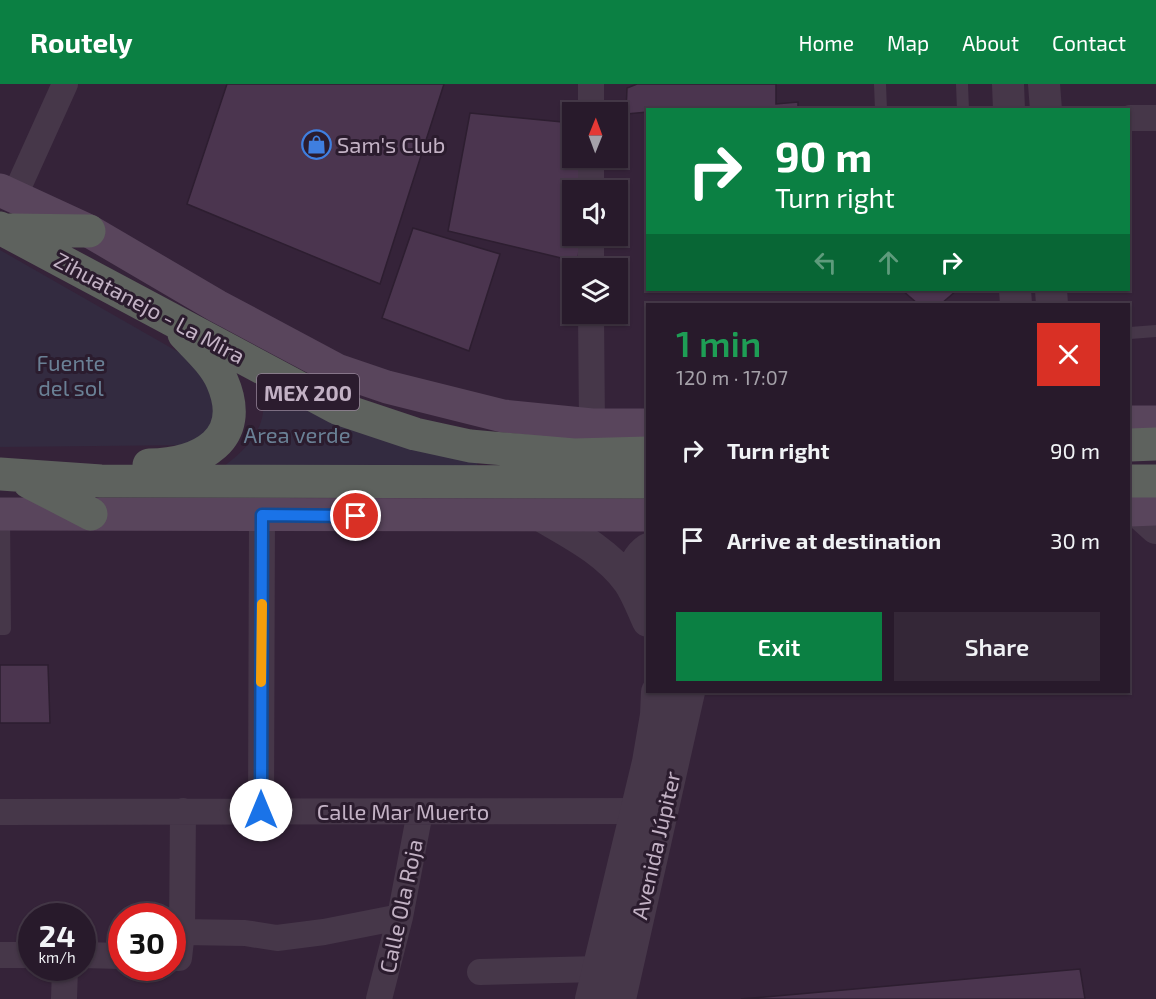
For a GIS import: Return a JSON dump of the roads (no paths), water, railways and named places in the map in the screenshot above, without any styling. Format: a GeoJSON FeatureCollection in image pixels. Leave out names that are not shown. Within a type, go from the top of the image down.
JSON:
{"type":"FeatureCollection","features":[{"type":"Feature","properties":{"kind":"highway"},"geometry":{"type":"LineString","coordinates":[[2,229],[89,231]]}},
{"type":"Feature","properties":{"kind":"highway","name":"Zihuatanejo - La Mira"},"geometry":{"type":"LineString","coordinates":[[2,229],[96,277],[337,408],[415,434],[470,446],[530,453],[646,453]]}},
{"type":"Feature","properties":{"kind":"highway"},"geometry":{"type":"LineString","coordinates":[[7,473],[165,465],[197,456],[211,449],[220,440],[230,414],[222,381],[211,363],[169,318]]}},
{"type":"Feature","properties":{"kind":"highway"},"geometry":{"type":"LineString","coordinates":[[1130,445],[1156,444]]}},
{"type":"Feature","properties":{"kind":"highway"},"geometry":{"type":"LineString","coordinates":[[7,473],[101,481],[646,482]]}},
{"type":"Feature","properties":{"kind":"highway"},"geometry":{"type":"LineString","coordinates":[[7,473],[91,514]]}},
{"type":"Feature","properties":{"kind":"highway"},"geometry":{"type":"LineString","coordinates":[[1141,507],[1156,481]]}},
{"type":"Feature","properties":{"kind":"main road"},"geometry":{"type":"LineString","coordinates":[[7,193],[89,231],[217,306],[338,370],[387,387],[503,416],[592,425],[646,425]]}},
{"type":"Feature","properties":{"kind":"main road"},"geometry":{"type":"LineString","coordinates":[[1130,422],[1156,422]]}},
{"type":"Feature","properties":{"kind":"main road"},"geometry":{"type":"LineString","coordinates":[[2,514],[646,516]]}},
{"type":"Feature","properties":{"kind":"street"},"geometry":{"type":"LineString","coordinates":[[7,193],[65,84]]}},
{"type":"Feature","properties":{"kind":"street"},"geometry":{"type":"LineString","coordinates":[[591,84],[591,102]]}},
{"type":"Feature","properties":{"kind":"street"},"geometry":{"type":"LineString","coordinates":[[1008,84],[1009,108]]}},
{"type":"Feature","properties":{"kind":"street"},"geometry":{"type":"LineString","coordinates":[[1044,84],[1046,108]]}},
{"type":"Feature","properties":{"kind":"street"},"geometry":{"type":"LineString","coordinates":[[1130,118],[1156,118]]}},
{"type":"Feature","properties":{"kind":"street"},"geometry":{"type":"LineString","coordinates":[[591,324],[592,425]]}},
{"type":"Feature","properties":{"kind":"street"},"geometry":{"type":"LineString","coordinates":[[261,810],[262,515]]}},
{"type":"Feature","properties":{"kind":"street"},"geometry":{"type":"LineString","coordinates":[[543,517],[593,546],[630,584],[646,617]]}},
{"type":"Feature","properties":{"kind":"street"},"geometry":{"type":"LineString","coordinates":[[630,584],[632,571],[642,553],[646,550]]}},
{"type":"Feature","properties":{"kind":"street","name":"Avenida Júpiter"},"geometry":{"type":"LineString","coordinates":[[620,999],[649,811],[657,693]]}},
{"type":"Feature","properties":{"kind":"street","name":"Avenida Júpiter"},"geometry":{"type":"LineString","coordinates":[[591,999],[649,811],[689,693]]}},
{"type":"Feature","properties":{"kind":"street"},"geometry":{"type":"LineString","coordinates":[[182,903],[183,810]]}},
{"type":"Feature","properties":{"kind":"street","name":"Calle Mar Muerto"},"geometry":{"type":"LineString","coordinates":[[0,812],[649,811]]}},
{"type":"Feature","properties":{"kind":"street","name":"Calle Ola Roja"},"geometry":{"type":"LineString","coordinates":[[380,999],[400,917],[420,812]]}},
{"type":"Feature","properties":{"kind":"street"},"geometry":{"type":"LineString","coordinates":[[186,932],[245,933],[277,938],[324,932],[400,917]]}},
{"type":"Feature","properties":{"kind":"street"},"geometry":{"type":"LineString","coordinates":[[0,955],[18,955]]}},
{"type":"Feature","properties":{"kind":"street"},"geometry":{"type":"LineString","coordinates":[[480,972],[599,969]]}},
{"type":"Feature","properties":{"kind":"street"},"geometry":{"type":"LineString","coordinates":[[64,999],[65,981]]}},
{"type":"Feature","properties":{"kind":"lane"},"geometry":{"type":"LineString","coordinates":[[880,84],[881,108]]}},
{"type":"Feature","properties":{"kind":"lane"},"geometry":{"type":"LineString","coordinates":[[962,84],[963,108]]}},
{"type":"Feature","properties":{"kind":"lane"},"geometry":{"type":"LineString","coordinates":[[1130,333],[1156,331]]}},
{"type":"Feature","properties":{"kind":"lane"},"geometry":{"type":"LineString","coordinates":[[0,629],[5,629],[2,514]]}},
{"type":"Feature","properties":{"kind":"place","name":"Sam's Club"},"geometry":{"type":"Point","coordinates":[316,144]}},
{"type":"Feature","properties":{"kind":"park label","name":"Fuente del sol"},"geometry":{"type":"Point","coordinates":[71,374]}},
{"type":"Feature","properties":{"kind":"park label","name":"Area verde"},"geometry":{"type":"Point","coordinates":[297,434]}}]}
